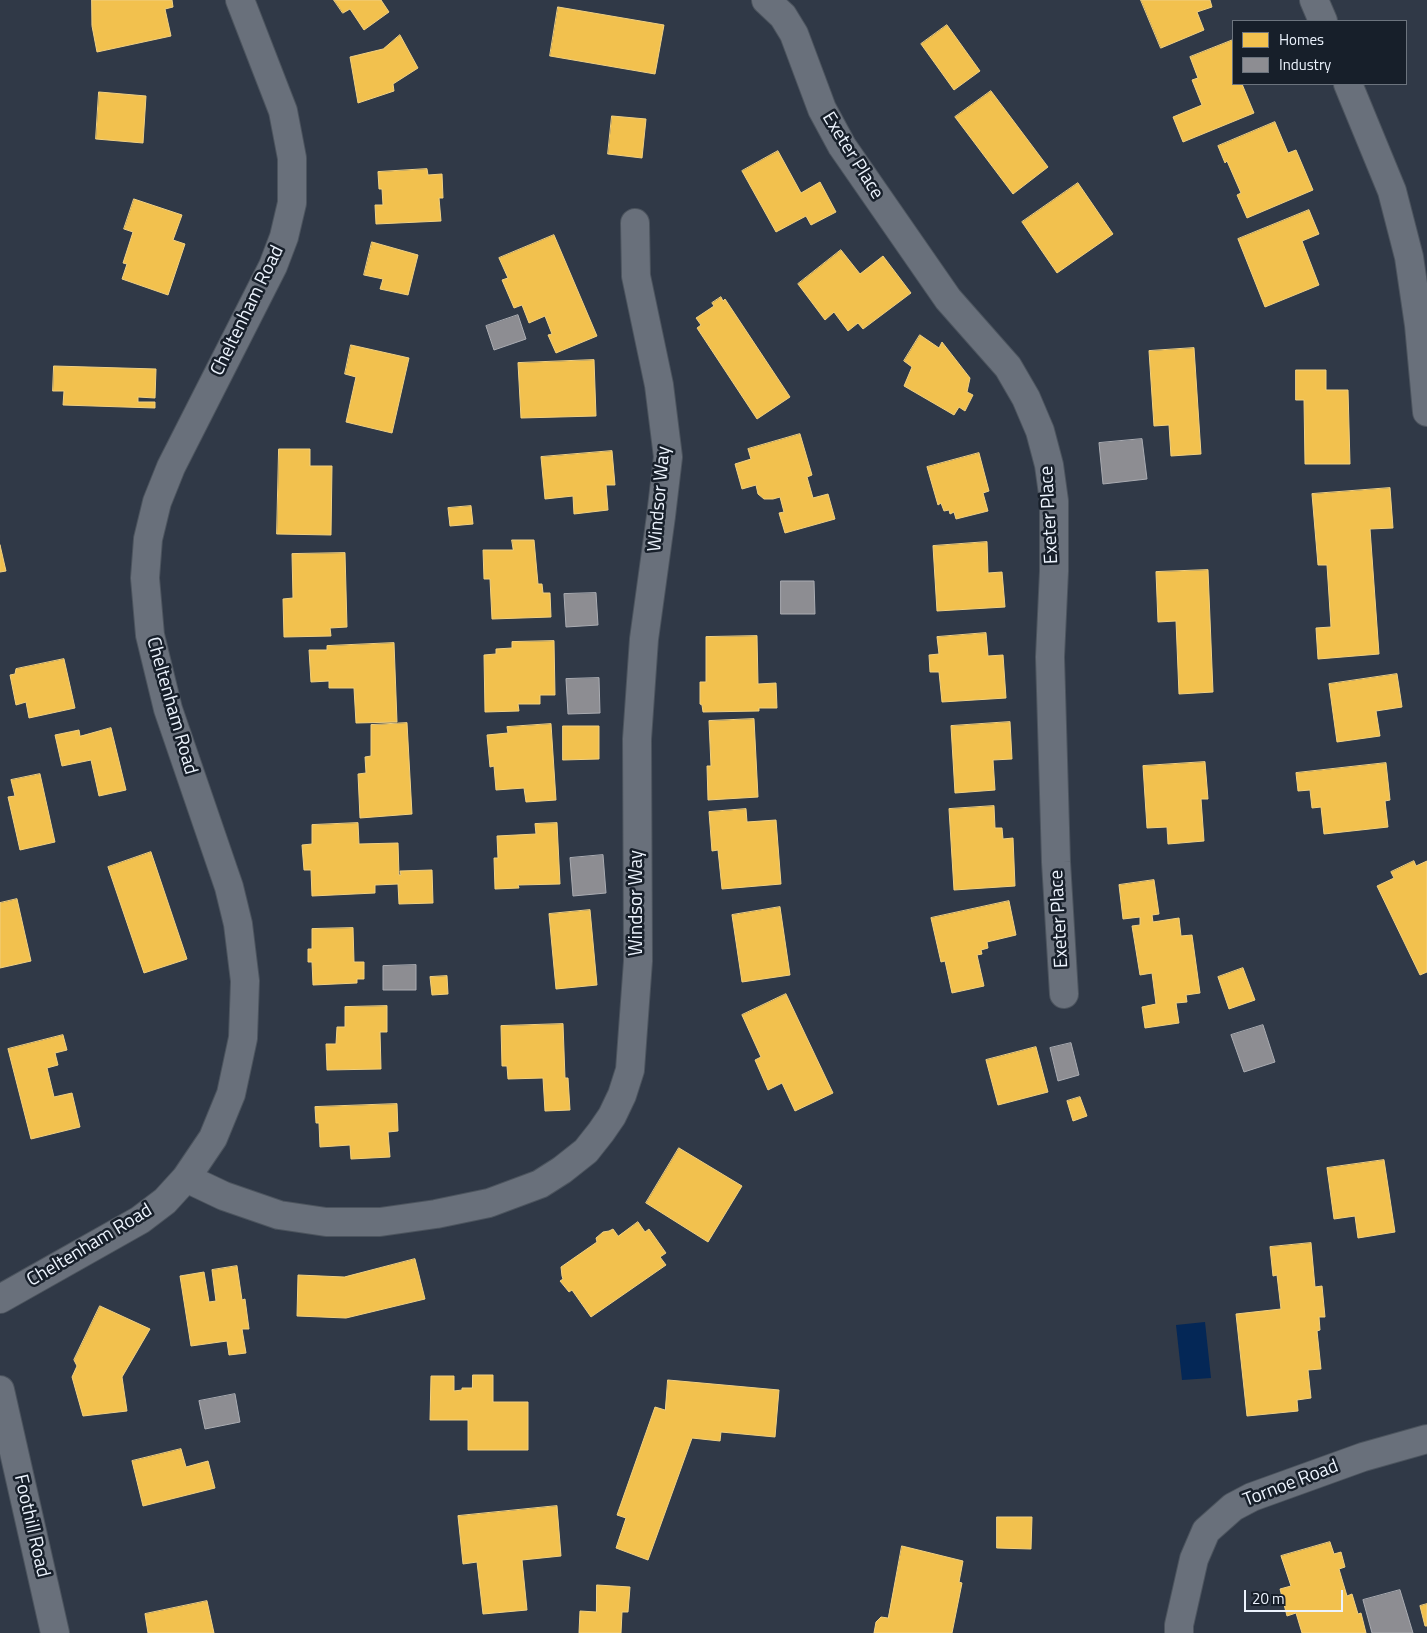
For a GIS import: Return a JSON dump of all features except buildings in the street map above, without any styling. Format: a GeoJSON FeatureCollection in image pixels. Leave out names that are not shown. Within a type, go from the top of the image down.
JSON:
{"type":"FeatureCollection","features":[{"type":"Feature","properties":{"kind":"street","name":"Cheltenham Road"},"geometry":{"type":"LineString","coordinates":[[0,1299],[140,1220],[165,1200],[186,1178],[213,1138],[231,1094],[243,1038],[245,981],[238,924],[229,887],[168,709],[150,635],[145,578],[148,539],[157,502],[164,484],[175,458],[273,266],[284,237],[292,203],[292,158],[283,111],[240,0]]}},
{"type":"Feature","properties":{"kind":"street","name":"Exeter Place"},"geometry":{"type":"LineString","coordinates":[[766,0],[783,16],[794,34],[822,109],[842,146],[948,299],[1008,367],[1026,398],[1040,431],[1049,465],[1054,500],[1054,570],[1050,657],[1056,862],[1064,994]]}},
{"type":"Feature","properties":{"kind":"street"},"geometry":{"type":"LineString","coordinates":[[1314,0],[1323,20]]}},
{"type":"Feature","properties":{"kind":"street"},"geometry":{"type":"LineString","coordinates":[[1348,85],[1392,191],[1409,257],[1419,325],[1427,412]]}},
{"type":"Feature","properties":{"kind":"street","name":"Windsor Way"},"geometry":{"type":"LineString","coordinates":[[186,1178],[224,1196],[278,1215],[326,1222],[380,1222],[436,1214],[489,1203],[540,1184],[562,1170],[586,1151],[612,1116],[622,1095],[630,1070],[638,960],[637,739],[644,639],[668,458],[659,385],[636,276],[636,223]]}},
{"type":"Feature","properties":{"kind":"street","name":"Foothill Road"},"geometry":{"type":"LineString","coordinates":[[0,1390],[55,1633]]}},
{"type":"Feature","properties":{"kind":"street","name":"Tornoe Road"},"geometry":{"type":"LineString","coordinates":[[1179,1633],[1179,1625],[1194,1559],[1206,1532],[1233,1507],[1252,1497],[1363,1457],[1427,1439]]}},
{"type":"Feature","properties":{"kind":"water"},"geometry":{"type":"Polygon","coordinates":[[[1205,1322],[1211,1378],[1182,1380],[1176,1325],[1205,1322]]]}}]}
